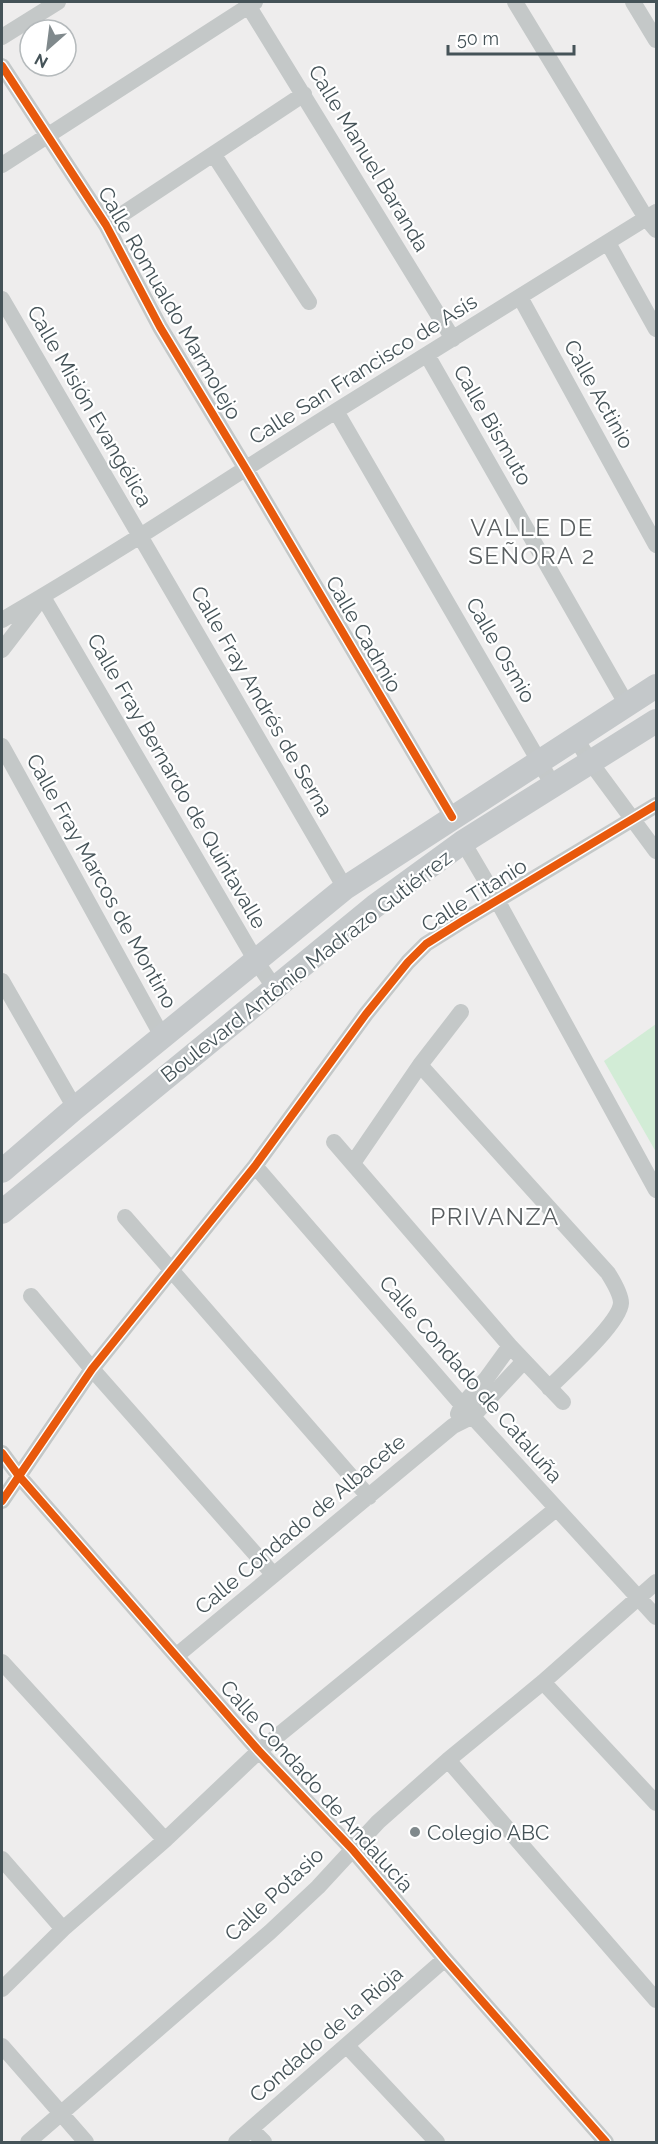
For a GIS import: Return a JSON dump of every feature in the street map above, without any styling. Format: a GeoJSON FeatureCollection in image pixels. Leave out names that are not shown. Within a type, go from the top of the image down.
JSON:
{"type":"FeatureCollection","features":[{"type":"Feature","properties":{"kind":"street"},"geometry":{"type":"LineString","coordinates":[[2,37],[58,2]]}},
{"type":"Feature","properties":{"kind":"street"},"geometry":{"type":"LineString","coordinates":[[515,2],[653,220]]}},
{"type":"Feature","properties":{"kind":"street"},"geometry":{"type":"LineString","coordinates":[[633,2],[657,40]]}},
{"type":"Feature","properties":{"kind":"street"},"geometry":{"type":"LineString","coordinates":[[2,165],[250,3]]}},
{"type":"Feature","properties":{"kind":"street","name":"Calle Manuel Baranda"},"geometry":{"type":"LineString","coordinates":[[250,3],[453,339]]}},
{"type":"Feature","properties":{"kind":"street","name":"Calle Romualdo Marmolejo"},"geometry":{"type":"LineString","coordinates":[[2,66],[106,225],[160,327],[246,469]]}},
{"type":"Feature","properties":{"kind":"street"},"geometry":{"type":"LineString","coordinates":[[106,225],[304,94]]}},
{"type":"Feature","properties":{"kind":"street"},"geometry":{"type":"LineString","coordinates":[[214,155],[309,302]]}},
{"type":"Feature","properties":{"kind":"street","name":"Calle San Francisco de Asís"},"geometry":{"type":"LineString","coordinates":[[2,620],[43,597],[520,297],[608,243],[653,220]]}},
{"type":"Feature","properties":{"kind":"street"},"geometry":{"type":"LineString","coordinates":[[608,243],[657,329]]}},
{"type":"Feature","properties":{"kind":"street","name":"Calle Actinio"},"geometry":{"type":"LineString","coordinates":[[520,297],[657,545]]}},
{"type":"Feature","properties":{"kind":"street","name":"Calle Misión Evangélica"},"geometry":{"type":"LineString","coordinates":[[4,307],[140,536]]}},
{"type":"Feature","properties":{"kind":"street","name":"Calle Bismuto"},"geometry":{"type":"LineString","coordinates":[[427,355],[627,705]]}},
{"type":"Feature","properties":{"kind":"street","name":"Calle Osmio"},"geometry":{"type":"LineString","coordinates":[[336,411],[554,786]]}},
{"type":"Feature","properties":{"kind":"street","name":"Calle Cadmio"},"geometry":{"type":"LineString","coordinates":[[246,469],[452,817]]}},
{"type":"Feature","properties":{"kind":"street","name":"Calle Fray Andrés de Serna"},"geometry":{"type":"LineString","coordinates":[[140,536],[345,888]]}},
{"type":"Feature","properties":{"kind":"street"},"geometry":{"type":"LineString","coordinates":[[2,650],[43,597]]}},
{"type":"Feature","properties":{"kind":"street","name":"Calle Fray Bernardo de Quintavalle"},"geometry":{"type":"LineString","coordinates":[[43,597],[256,961],[274,987]]}},
{"type":"Feature","properties":{"kind":"street","name":"Boulevard Antônio Madrazo Gutiérrez"},"geometry":{"type":"LineString","coordinates":[[2,1171],[75,1108],[345,888],[657,686]]}},
{"type":"Feature","properties":{"kind":"street","name":"Boulevard Antônio Madrazo Gutiérrez"},"geometry":{"type":"LineString","coordinates":[[2,1212],[375,906],[463,842],[657,721]]}},
{"type":"Feature","properties":{"kind":"street"},"geometry":{"type":"LineString","coordinates":[[575,737],[591,763],[657,851]]}},
{"type":"Feature","properties":{"kind":"street","name":"Calle Fray Marcos de Montino"},"geometry":{"type":"LineString","coordinates":[[2,747],[163,1038]]}},
{"type":"Feature","properties":{"kind":"street","name":"Calle Titanio"},"geometry":{"type":"LineString","coordinates":[[2,1501],[92,1369],[255,1166],[366,1014],[408,962],[426,944],[657,805]]}},
{"type":"Feature","properties":{"kind":"street"},"geometry":{"type":"LineString","coordinates":[[463,842],[657,1190]]}},
{"type":"Feature","properties":{"kind":"street"},"geometry":{"type":"LineString","coordinates":[[2,981],[75,1108]]}},
{"type":"Feature","properties":{"kind":"street"},"geometry":{"type":"LineString","coordinates":[[353,1162],[420,1065],[461,1012]]}},
{"type":"Feature","properties":{"kind":"street"},"geometry":{"type":"LineString","coordinates":[[420,1065],[608,1273],[619,1295],[621,1303],[614,1320],[549,1388]]}},
{"type":"Feature","properties":{"kind":"street"},"geometry":{"type":"LineString","coordinates":[[334,1142],[510,1346],[563,1402]]}},
{"type":"Feature","properties":{"kind":"street","name":"Calle Condado de Cataluña"},"geometry":{"type":"LineString","coordinates":[[255,1166],[467,1410],[657,1617]]}},
{"type":"Feature","properties":{"kind":"street"},"geometry":{"type":"LineString","coordinates":[[125,1217],[369,1497]]}},
{"type":"Feature","properties":{"kind":"street"},"geometry":{"type":"LineString","coordinates":[[31,1296],[273,1575]]}},
{"type":"Feature","properties":{"kind":"street"},"geometry":{"type":"LineString","coordinates":[[467,1410],[510,1346]]}},
{"type":"Feature","properties":{"kind":"street"},"geometry":{"type":"LineString","coordinates":[[467,1410],[524,1361]]}},
{"type":"Feature","properties":{"kind":"street","name":"Calle Condado de Albacete"},"geometry":{"type":"LineString","coordinates":[[176,1656],[453,1426],[467,1410]]}},
{"type":"Feature","properties":{"kind":"street","name":"Calle Condado de Andalucía"},"geometry":{"type":"LineString","coordinates":[[2,1453],[19,1476],[259,1751],[352,1849],[606,2142]]}},
{"type":"Feature","properties":{"kind":"street"},"geometry":{"type":"LineString","coordinates":[[2,1989],[63,1929],[165,1840],[259,1751],[556,1509]]}},
{"type":"Feature","properties":{"kind":"street","name":"Calle Potasio"},"geometry":{"type":"LineString","coordinates":[[28,2142],[270,1932],[318,1887],[378,1822],[448,1760],[543,1682],[657,1581]]}},
{"type":"Feature","properties":{"kind":"street"},"geometry":{"type":"LineString","coordinates":[[2,1662],[165,1840]]}},
{"type":"Feature","properties":{"kind":"street"},"geometry":{"type":"LineString","coordinates":[[543,1682],[657,1803]]}},
{"type":"Feature","properties":{"kind":"street"},"geometry":{"type":"LineString","coordinates":[[448,1760],[657,2000]]}},
{"type":"Feature","properties":{"kind":"street"},"geometry":{"type":"LineString","coordinates":[[2,1859],[63,1929]]}},
{"type":"Feature","properties":{"kind":"street","name":"Condado de la Rioja"},"geometry":{"type":"LineString","coordinates":[[236,2142],[445,1959]]}},
{"type":"Feature","properties":{"kind":"street"},"geometry":{"type":"LineString","coordinates":[[2,2046],[86,2142]]}},
{"type":"Feature","properties":{"kind":"street"},"geometry":{"type":"LineString","coordinates":[[347,2046],[437,2142]]}},
{"type":"Feature","properties":{"kind":"street"},"geometry":{"type":"LineString","coordinates":[[252,2130],[264,2142]]}},
{"type":"Feature","properties":{"kind":"green space"},"geometry":{"type":"Polygon","coordinates":[[[656,1024],[656,1152],[604,1061],[656,1024]]]}},
{"type":"Feature","properties":{"kind":"cycle path"},"geometry":{"type":"LineString","coordinates":[[2,66],[106,225],[160,327],[452,817]]}},
{"type":"Feature","properties":{"kind":"cycle path"},"geometry":{"type":"LineString","coordinates":[[2,1501],[92,1369],[255,1166],[366,1014],[408,962],[426,944],[656,805]]}},
{"type":"Feature","properties":{"kind":"cycle path"},"geometry":{"type":"LineString","coordinates":[[2,1453],[19,1476],[259,1751],[352,1849],[606,2142]]}},
{"type":"Feature","properties":{"kind":"place","name":"Colegio ABC"},"geometry":{"type":"Point","coordinates":[415,1832]}},
{"type":"Feature","properties":{"kind":"district","name":"VALLE DE SEÑORA 2"},"geometry":{"type":"Point","coordinates":[532,541]}},
{"type":"Feature","properties":{"kind":"district","name":"PRIVANZA"},"geometry":{"type":"Point","coordinates":[495,1216]}}]}
